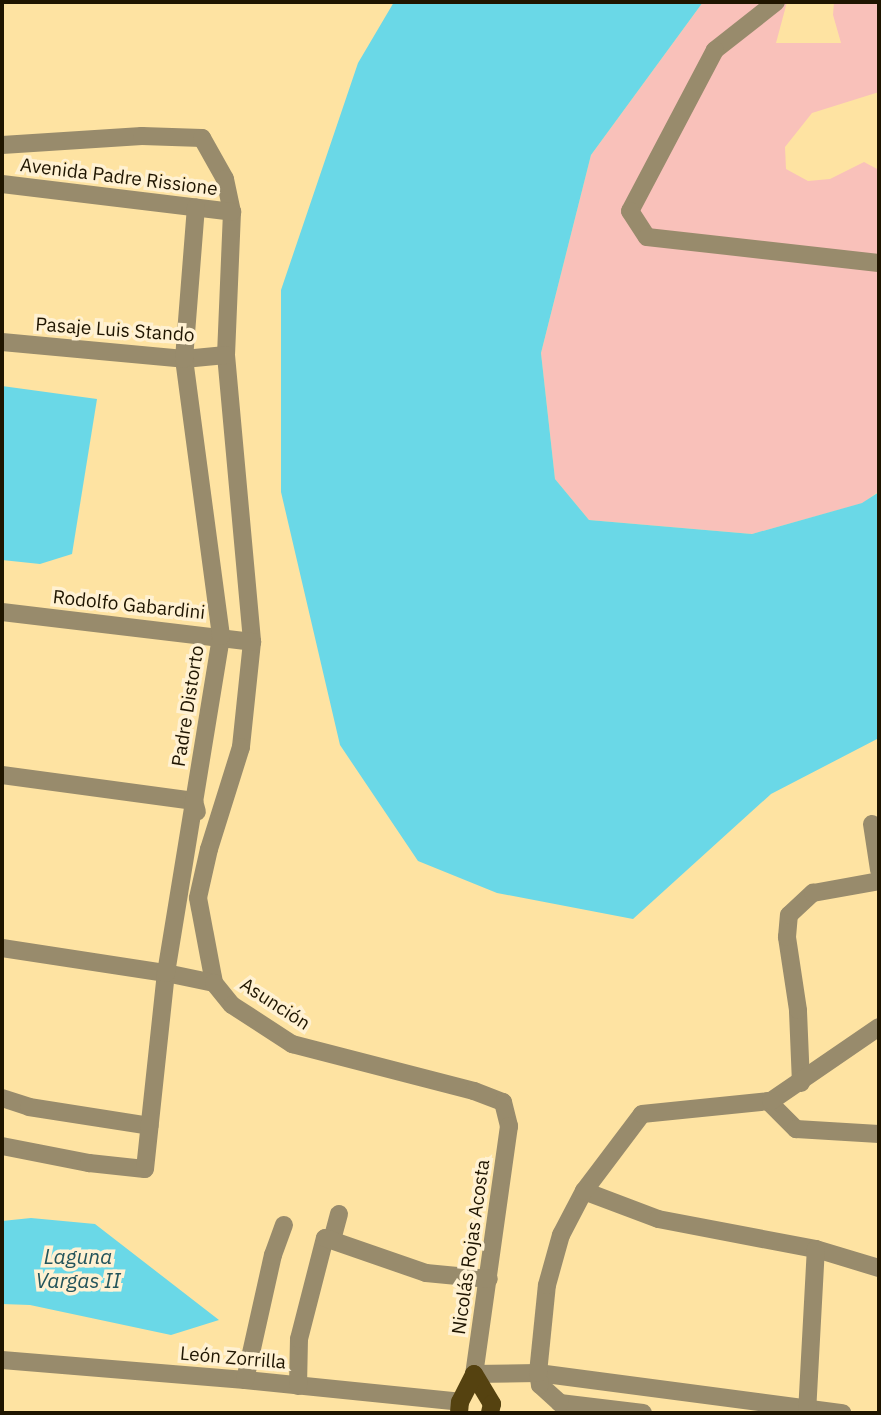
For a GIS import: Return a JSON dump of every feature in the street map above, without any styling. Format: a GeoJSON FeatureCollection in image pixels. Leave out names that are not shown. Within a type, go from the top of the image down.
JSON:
{"type":"FeatureCollection","features":[{"type":"Feature","properties":{"kind":"main road"},"geometry":{"type":"LineString","coordinates":[[460,1408],[474,1374]]}},
{"type":"Feature","properties":{"kind":"main road"},"geometry":{"type":"LineString","coordinates":[[474,1374],[492,1404],[490,1413]]}},
{"type":"Feature","properties":{"kind":"street"},"geometry":{"type":"LineString","coordinates":[[776,2],[716,50],[630,211],[648,237],[879,263]]}},
{"type":"Feature","properties":{"kind":"street","name":"Avenida Padre Rissione"},"geometry":{"type":"LineString","coordinates":[[2,145],[142,136],[202,138],[225,179],[232,212],[2,184]]}},
{"type":"Feature","properties":{"kind":"street","name":"Padre Distorto"},"geometry":{"type":"LineString","coordinates":[[2,1146],[89,1163],[145,1169],[166,973],[221,636],[184,359],[196,207]]}},
{"type":"Feature","properties":{"kind":"street"},"geometry":{"type":"LineString","coordinates":[[214,984],[198,898],[209,849],[241,747],[252,642],[226,355],[232,212]]}},
{"type":"Feature","properties":{"kind":"street","name":"Pasaje Luis Stando"},"geometry":{"type":"LineString","coordinates":[[2,342],[184,359],[226,355]]}},
{"type":"Feature","properties":{"kind":"street","name":"Rodolfo Gabardini"},"geometry":{"type":"LineString","coordinates":[[2,612],[221,636],[252,642]]}},
{"type":"Feature","properties":{"kind":"street"},"geometry":{"type":"LineString","coordinates":[[2,775],[194,801],[209,849]]}},
{"type":"Feature","properties":{"kind":"street"},"geometry":{"type":"LineString","coordinates":[[872,824],[879,870]]}},
{"type":"Feature","properties":{"kind":"street"},"geometry":{"type":"LineString","coordinates":[[801,1083],[798,1010],[788,937],[789,915],[813,893],[879,881]]}},
{"type":"Feature","properties":{"kind":"street","name":"Asunción"},"geometry":{"type":"LineString","coordinates":[[2,948],[166,973],[214,984],[232,1005],[292,1044],[474,1091],[503,1102],[509,1126]]}},
{"type":"Feature","properties":{"kind":"street"},"geometry":{"type":"LineString","coordinates":[[644,1385],[644,1413],[560,1403],[540,1385],[538,1373],[547,1285],[561,1235],[584,1191],[642,1114],[768,1101],[801,1083],[879,1027]]}},
{"type":"Feature","properties":{"kind":"street"},"geometry":{"type":"LineString","coordinates":[[2,1098],[29,1107],[150,1126]]}},
{"type":"Feature","properties":{"kind":"street"},"geometry":{"type":"LineString","coordinates":[[768,1101],[796,1129],[879,1134]]}},
{"type":"Feature","properties":{"kind":"street","name":"Nicolás Rojas Acosta"},"geometry":{"type":"LineString","coordinates":[[474,1374],[509,1126]]}},
{"type":"Feature","properties":{"kind":"street"},"geometry":{"type":"LineString","coordinates":[[584,1191],[657,1219],[816,1250],[879,1268]]}},
{"type":"Feature","properties":{"kind":"street"},"geometry":{"type":"LineString","coordinates":[[332,1240],[339,1214]]}},
{"type":"Feature","properties":{"kind":"street"},"geometry":{"type":"LineString","coordinates":[[245,1380],[273,1255],[284,1225]]}},
{"type":"Feature","properties":{"kind":"street"},"geometry":{"type":"LineString","coordinates":[[298,1385],[299,1339],[324,1238],[426,1273],[489,1279]]}},
{"type":"Feature","properties":{"kind":"street"},"geometry":{"type":"LineString","coordinates":[[808,1411],[816,1250]]}},
{"type":"Feature","properties":{"kind":"street","name":"León Zorrilla"},"geometry":{"type":"LineString","coordinates":[[2,1360],[298,1385],[460,1408]]}},
{"type":"Feature","properties":{"kind":"street"},"geometry":{"type":"LineString","coordinates":[[474,1374],[538,1373],[644,1385],[808,1411],[842,1413]]}},
{"type":"Feature","properties":{"kind":"shaded area"},"geometry":{"type":"Polygon","coordinates":[[[703,2],[787,2],[776,43],[841,43],[833,15],[834,2],[879,2],[879,92],[812,113],[785,147],[786,169],[808,181],[830,179],[864,162],[879,170],[879,491],[863,503],[752,534],[589,520],[555,479],[541,353],[591,155],[703,2]]]}},
{"type":"Feature","properties":{"kind":"water"},"geometry":{"type":"Polygon","coordinates":[[[394,2],[703,2],[591,155],[541,353],[555,479],[589,520],[752,534],[862,503],[879,492],[879,738],[771,794],[633,919],[497,893],[418,861],[340,745],[281,492],[281,290],[358,63],[394,2]]]}},
{"type":"Feature","properties":{"kind":"water"},"geometry":{"type":"Polygon","coordinates":[[[2,386],[97,399],[72,554],[40,564],[2,560],[2,386]]]}},
{"type":"Feature","properties":{"kind":"water","name":"Laguna Vargas II"},"geometry":{"type":"Polygon","coordinates":[[[31,1218],[95,1224],[219,1320],[171,1335],[30,1305],[2,1304],[2,1221],[31,1218]]]}}]}
